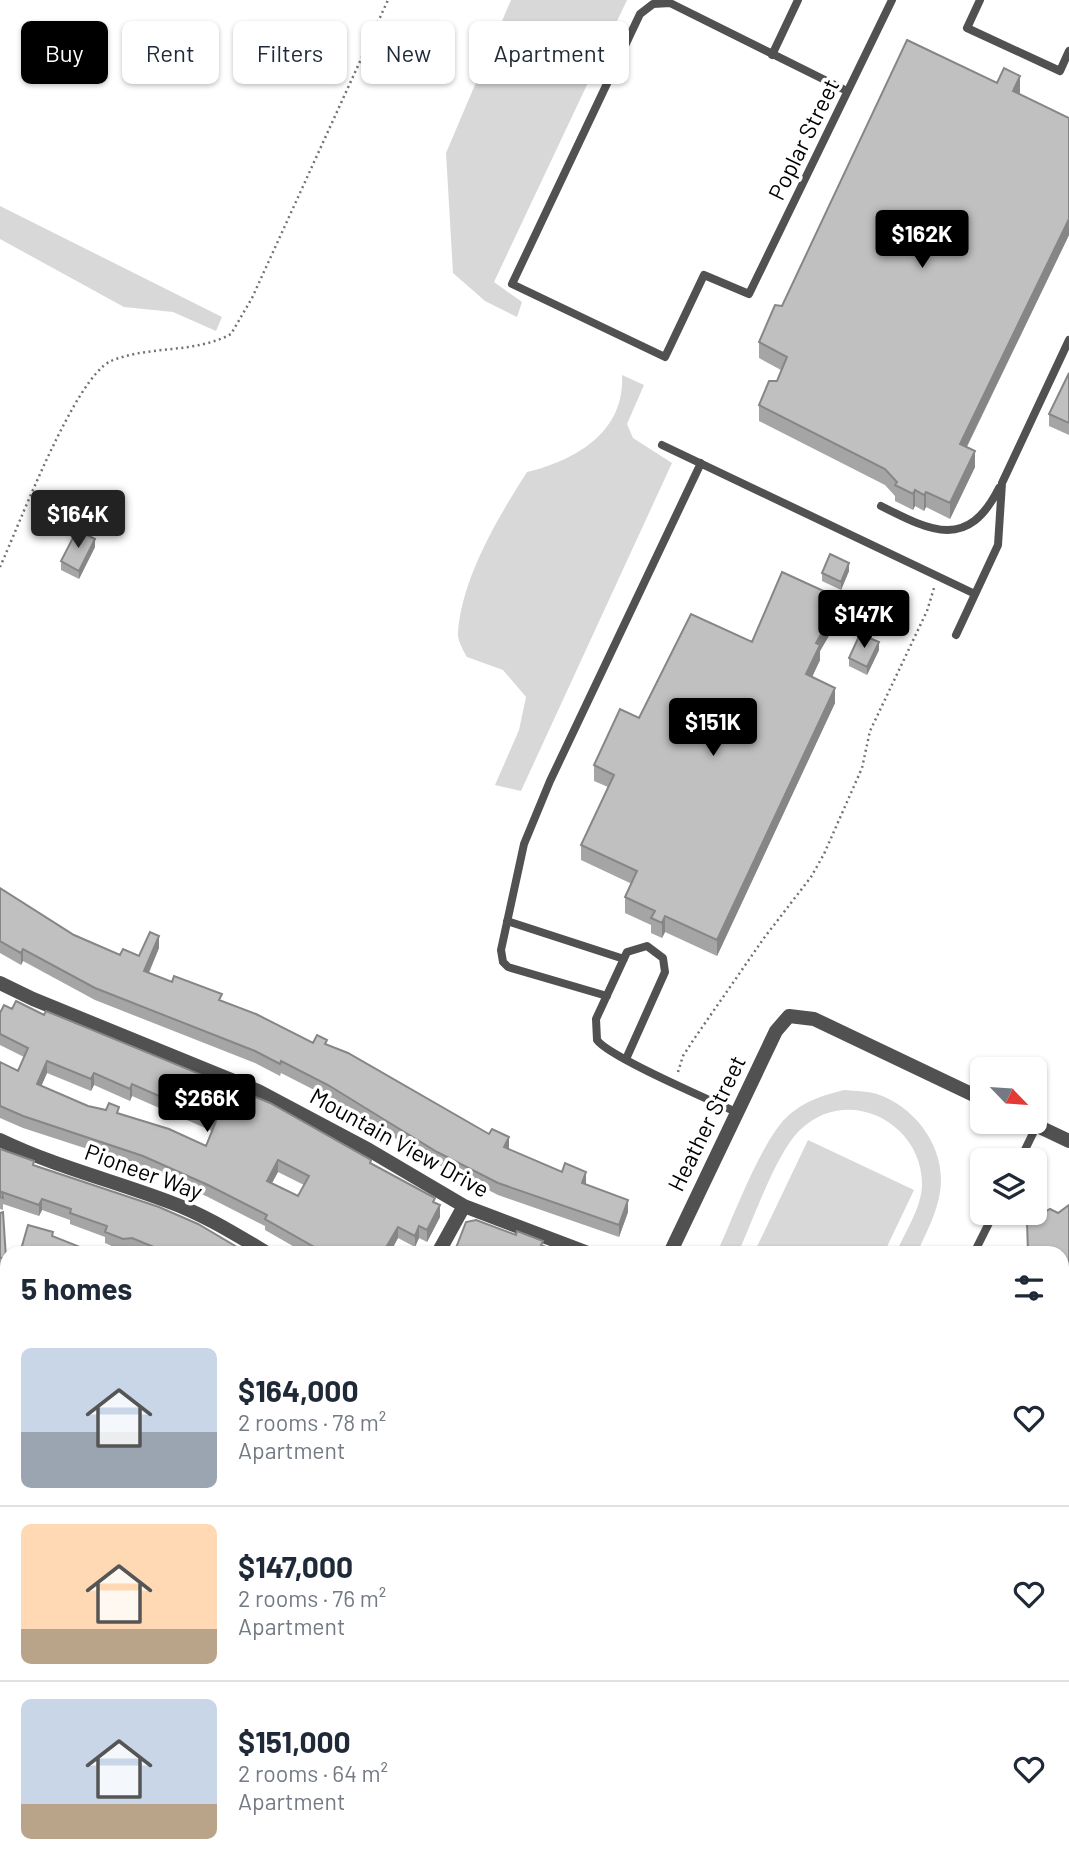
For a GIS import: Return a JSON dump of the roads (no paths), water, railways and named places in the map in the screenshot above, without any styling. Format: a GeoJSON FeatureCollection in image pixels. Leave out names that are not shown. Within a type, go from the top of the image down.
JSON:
{"type":"FeatureCollection","features":[{"type":"Feature","properties":{"kind":"street","name":"Mountain View Drive"},"geometry":{"type":"LineString","coordinates":[[1,985],[258,1091],[369,1150],[464,1206],[570,1246]]}},
{"type":"Feature","properties":{"kind":"street","name":"Heather Street"},"geometry":{"type":"LineString","coordinates":[[673,1246],[776,1031],[789,1016],[814,1019],[970,1093]]}},
{"type":"Feature","properties":{"kind":"street"},"geometry":{"type":"LineString","coordinates":[[1047,1131],[1069,1141]]}},
{"type":"Feature","properties":{"kind":"street","name":"Pioneer Way"},"geometry":{"type":"LineString","coordinates":[[0,1140],[45,1160],[169,1202],[209,1219],[255,1246]]}},
{"type":"Feature","properties":{"kind":"street"},"geometry":{"type":"LineString","coordinates":[[442,1246],[464,1206]]}},
{"type":"Feature","properties":{"kind":"lane"},"geometry":{"type":"LineString","coordinates":[[798,0],[772,55],[847,91]]}},
{"type":"Feature","properties":{"kind":"lane","name":"Poplar Street"},"geometry":{"type":"LineString","coordinates":[[772,55],[670,3],[653,4],[646,8],[512,284],[665,357],[704,275],[749,294],[892,0]]}},
{"type":"Feature","properties":{"kind":"lane"},"geometry":{"type":"LineString","coordinates":[[980,0],[967,28],[1060,71],[1069,51]]}},
{"type":"Feature","properties":{"kind":"lane"},"geometry":{"type":"LineString","coordinates":[[881,506],[920,526],[941,531],[960,530],[988,509],[1069,340]]}},
{"type":"Feature","properties":{"kind":"lane"},"geometry":{"type":"LineString","coordinates":[[662,445],[975,594]]}},
{"type":"Feature","properties":{"kind":"lane"},"geometry":{"type":"LineString","coordinates":[[607,996],[508,967],[503,962],[500,950],[524,845],[550,781],[701,463]]}},
{"type":"Feature","properties":{"kind":"lane"},"geometry":{"type":"LineString","coordinates":[[956,635],[998,545],[1002,483]]}},
{"type":"Feature","properties":{"kind":"lane"},"geometry":{"type":"LineString","coordinates":[[507,921],[624,959]]}},
{"type":"Feature","properties":{"kind":"lane"},"geometry":{"type":"LineString","coordinates":[[626,1059],[663,978],[665,965],[659,952],[647,946],[633,948],[624,959],[596,1019],[594,1033],[601,1045],[626,1059],[736,1112]]}},
{"type":"Feature","properties":{"kind":"lane"},"geometry":{"type":"LineString","coordinates":[[978,1246],[988,1225]]}}]}
